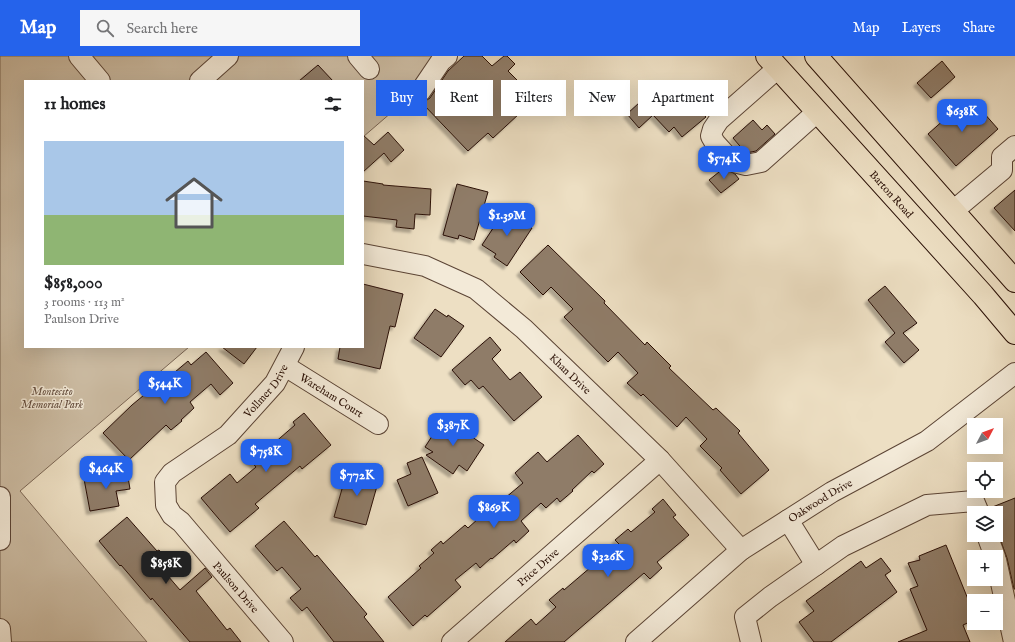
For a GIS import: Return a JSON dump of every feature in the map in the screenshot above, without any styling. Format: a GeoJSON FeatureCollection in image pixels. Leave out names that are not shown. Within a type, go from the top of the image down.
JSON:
{"type":"FeatureCollection","features":[{"type":"Feature","properties":{"kind":"main road"},"geometry":{"type":"LineString","coordinates":[[816,56],[1015,280]]}},
{"type":"Feature","properties":{"kind":"main road","name":"Barton Road"},"geometry":{"type":"LineString","coordinates":[[772,62],[983,295],[1015,333]]}},
{"type":"Feature","properties":{"kind":"street"},"geometry":{"type":"LineString","coordinates":[[79,56],[99,80]]}},
{"type":"Feature","properties":{"kind":"street"},"geometry":{"type":"LineString","coordinates":[[201,80],[228,56]]}},
{"type":"Feature","properties":{"kind":"street"},"geometry":{"type":"LineString","coordinates":[[427,82],[441,61],[447,56]]}},
{"type":"Feature","properties":{"kind":"street"},"geometry":{"type":"LineString","coordinates":[[772,62],[713,129],[712,136],[715,143],[734,162],[746,165],[760,162],[817,112]]}},
{"type":"Feature","properties":{"kind":"street"},"geometry":{"type":"LineString","coordinates":[[953,211],[1002,170],[1002,157],[1015,146]]}},
{"type":"Feature","properties":{"kind":"street","name":"Khan Drive"},"geometry":{"type":"LineString","coordinates":[[364,254],[425,266],[476,289],[524,329],[660,460],[741,550]]}},
{"type":"Feature","properties":{"kind":"street","name":"Vollmer Drive"},"geometry":{"type":"LineString","coordinates":[[164,494],[165,482],[172,473],[228,435],[276,383],[294,348]]}},
{"type":"Feature","properties":{"kind":"street","name":"Wareham Court"},"geometry":{"type":"LineString","coordinates":[[285,366],[378,424]]}},
{"type":"Feature","properties":{"kind":"street","name":"Oakwood Drive"},"geometry":{"type":"LineString","coordinates":[[636,642],[741,550],[832,492],[927,442],[1015,373]]}},
{"type":"Feature","properties":{"kind":"street","name":"Price Drive"},"geometry":{"type":"LineString","coordinates":[[452,642],[660,460]]}},
{"type":"Feature","properties":{"kind":"street","name":"Paulson Drive"},"geometry":{"type":"LineString","coordinates":[[164,494],[166,505],[172,515],[181,522],[283,642]]}},
{"type":"Feature","properties":{"kind":"street"},"geometry":{"type":"LineString","coordinates":[[0,497],[0,540]]}},
{"type":"Feature","properties":{"kind":"street"},"geometry":{"type":"LineString","coordinates":[[751,642],[745,617],[770,597],[844,546],[927,505],[974,501],[976,506]]}},
{"type":"Feature","properties":{"kind":"street"},"geometry":{"type":"LineString","coordinates":[[788,520],[816,565]]}},
{"type":"Feature","properties":{"kind":"street"},"geometry":{"type":"LineString","coordinates":[[1002,586],[1014,642]]}},
{"type":"Feature","properties":{"kind":"street"},"geometry":{"type":"LineString","coordinates":[[0,629],[1,642]]}},
{"type":"Feature","properties":{"kind":"green space","name":"Montecito Memorial Park"},"geometry":{"type":"Polygon","coordinates":[[[0,56],[457,56],[427,82],[427,80],[376,80],[376,116],[387,116],[364,136],[364,80],[24,80],[24,348],[188,348],[20,491],[147,642],[0,642],[0,56]]]}},
{"type":"Feature","properties":{"kind":"building"},"geometry":{"type":"Polygon","coordinates":[[[464,56],[482,56],[492,66],[504,56],[507,56],[515,64],[508,71],[517,80],[501,80],[501,116],[517,116],[493,138],[488,133],[468,151],[427,108],[427,100],[435,90],[435,116],[493,116],[493,80],[442,80],[448,71],[464,56]]]}},
{"type":"Feature","properties":{"kind":"building"},"geometry":{"type":"Polygon","coordinates":[[[942,61],[955,77],[931,98],[917,83],[942,61]]]}},
{"type":"Feature","properties":{"kind":"building"},"geometry":{"type":"Polygon","coordinates":[[[318,65],[332,80],[300,80],[318,65]]]}},
{"type":"Feature","properties":{"kind":"building"},"geometry":{"type":"Polygon","coordinates":[[[963,103],[976,118],[983,112],[998,129],[956,166],[928,134],[963,103]]]}},
{"type":"Feature","properties":{"kind":"building"},"geometry":{"type":"Polygon","coordinates":[[[638,104],[638,116],[652,116],[639,128],[629,116],[630,116],[630,111],[638,104]]]}},
{"type":"Feature","properties":{"kind":"building"},"geometry":{"type":"Polygon","coordinates":[[[654,116],[706,117],[682,137],[674,127],[669,132],[654,116]]]}},
{"type":"Feature","properties":{"kind":"building"},"geometry":{"type":"Polygon","coordinates":[[[753,120],[762,130],[767,125],[775,134],[756,151],[744,153],[745,152],[733,138],[753,120]]]}},
{"type":"Feature","properties":{"kind":"building"},"geometry":{"type":"Polygon","coordinates":[[[388,132],[404,150],[391,162],[384,153],[364,171],[364,136],[374,145],[388,132]]]}},
{"type":"Feature","properties":{"kind":"building"},"geometry":{"type":"Polygon","coordinates":[[[724,168],[735,174],[739,179],[721,193],[709,180],[724,168]]]}},
{"type":"Feature","properties":{"kind":"building"},"geometry":{"type":"Polygon","coordinates":[[[364,181],[383,185],[431,189],[430,215],[415,214],[414,229],[396,227],[397,220],[364,216],[364,181]]]}},
{"type":"Feature","properties":{"kind":"building"},"geometry":{"type":"Polygon","coordinates":[[[457,184],[488,192],[474,240],[459,235],[458,239],[443,235],[457,184]]]}},
{"type":"Feature","properties":{"kind":"building"},"geometry":{"type":"Polygon","coordinates":[[[1015,190],[1015,231],[994,208],[1015,190]]]}},
{"type":"Feature","properties":{"kind":"building"},"geometry":{"type":"Polygon","coordinates":[[[505,210],[532,228],[507,266],[494,257],[496,254],[482,245],[505,210]]]}},
{"type":"Feature","properties":{"kind":"building"},"geometry":{"type":"Polygon","coordinates":[[[548,245],[605,301],[604,303],[645,345],[647,342],[671,366],[669,368],[713,410],[716,408],[740,431],[738,433],[769,470],[741,494],[720,470],[722,468],[700,446],[707,439],[686,417],[677,427],[643,394],[641,396],[627,383],[638,373],[618,352],[608,362],[564,317],[573,309],[551,287],[543,295],[520,272],[548,245]]]}},
{"type":"Feature","properties":{"kind":"building"},"geometry":{"type":"Polygon","coordinates":[[[364,284],[403,294],[395,327],[390,326],[380,369],[338,359],[340,348],[364,348],[364,284]]]}},
{"type":"Feature","properties":{"kind":"building"},"geometry":{"type":"Polygon","coordinates":[[[885,286],[917,323],[903,333],[919,350],[904,363],[885,342],[895,333],[868,300],[885,286]]]}},
{"type":"Feature","properties":{"kind":"building"},"geometry":{"type":"Polygon","coordinates":[[[435,309],[447,317],[448,315],[464,326],[441,357],[414,338],[435,309]]]}},
{"type":"Feature","properties":{"kind":"building"},"geometry":{"type":"Polygon","coordinates":[[[490,337],[501,350],[492,359],[510,380],[520,372],[542,397],[514,421],[483,386],[479,389],[471,380],[465,385],[452,370],[490,337]]]}},
{"type":"Feature","properties":{"kind":"building"},"geometry":{"type":"Polygon","coordinates":[[[223,348],[256,348],[244,364],[223,348]]]}},
{"type":"Feature","properties":{"kind":"building"},"geometry":{"type":"Polygon","coordinates":[[[206,352],[233,383],[220,395],[211,384],[190,402],[194,408],[181,420],[182,421],[171,430],[166,425],[129,460],[103,433],[132,405],[167,376],[168,378],[188,361],[191,365],[206,352]]]}},
{"type":"Feature","properties":{"kind":"building"},"geometry":{"type":"Polygon","coordinates":[[[304,413],[331,445],[302,469],[300,466],[255,504],[259,508],[230,532],[201,498],[230,474],[237,483],[256,467],[247,457],[260,445],[265,451],[295,425],[293,422],[304,413]]]}},
{"type":"Feature","properties":{"kind":"building"},"geometry":{"type":"Polygon","coordinates":[[[444,418],[484,445],[467,471],[459,465],[453,474],[426,455],[433,452],[425,447],[444,418]]]}},
{"type":"Feature","properties":{"kind":"building"},"geometry":{"type":"Polygon","coordinates":[[[578,435],[604,464],[594,473],[592,471],[560,502],[557,498],[546,508],[541,503],[521,521],[529,531],[516,543],[514,540],[480,568],[476,563],[455,580],[461,587],[427,617],[425,615],[413,626],[388,597],[421,568],[419,566],[434,553],[431,550],[441,541],[443,544],[465,525],[468,528],[523,483],[515,473],[538,452],[547,462],[578,435]]]}},
{"type":"Feature","properties":{"kind":"building"},"geometry":{"type":"Polygon","coordinates":[[[422,457],[438,493],[408,506],[397,480],[411,474],[407,463],[422,457]]]}},
{"type":"Feature","properties":{"kind":"building"},"geometry":{"type":"Polygon","coordinates":[[[348,468],[375,474],[374,478],[379,479],[366,525],[334,517],[348,468]]]}},
{"type":"Feature","properties":{"kind":"building"},"geometry":{"type":"Polygon","coordinates":[[[127,471],[130,489],[116,491],[119,506],[90,511],[84,479],[127,471]]]}},
{"type":"Feature","properties":{"kind":"building"},"geometry":{"type":"Polygon","coordinates":[[[1015,498],[1015,589],[1001,542],[1003,542],[1003,506],[995,506],[1015,498]]]}},
{"type":"Feature","properties":{"kind":"building"},"geometry":{"type":"Polygon","coordinates":[[[663,499],[676,515],[673,517],[689,535],[657,562],[662,568],[650,579],[644,573],[564,642],[505,642],[531,619],[536,625],[556,607],[549,600],[563,588],[564,590],[598,561],[603,567],[624,549],[615,540],[628,529],[631,532],[655,512],[652,509],[663,499]]]}},
{"type":"Feature","properties":{"kind":"building"},"geometry":{"type":"Polygon","coordinates":[[[127,517],[157,551],[159,550],[170,563],[162,569],[180,590],[205,568],[212,577],[196,591],[227,630],[230,628],[241,642],[190,642],[152,598],[151,600],[99,541],[127,517]]]}},
{"type":"Feature","properties":{"kind":"building"},"geometry":{"type":"Polygon","coordinates":[[[284,521],[315,557],[317,555],[367,614],[364,617],[384,642],[334,642],[307,607],[302,611],[290,598],[301,589],[282,567],[277,571],[255,546],[284,521]]]}},
{"type":"Feature","properties":{"kind":"building"},"geometry":{"type":"Polygon","coordinates":[[[946,545],[967,597],[967,623],[963,625],[970,642],[898,642],[927,630],[910,589],[918,586],[908,563],[920,560],[919,556],[946,545]]]}},
{"type":"Feature","properties":{"kind":"building"},"geometry":{"type":"Polygon","coordinates":[[[881,558],[891,571],[885,575],[897,592],[831,642],[814,642],[799,622],[814,611],[806,601],[861,561],[866,568],[881,558]]]}}]}
